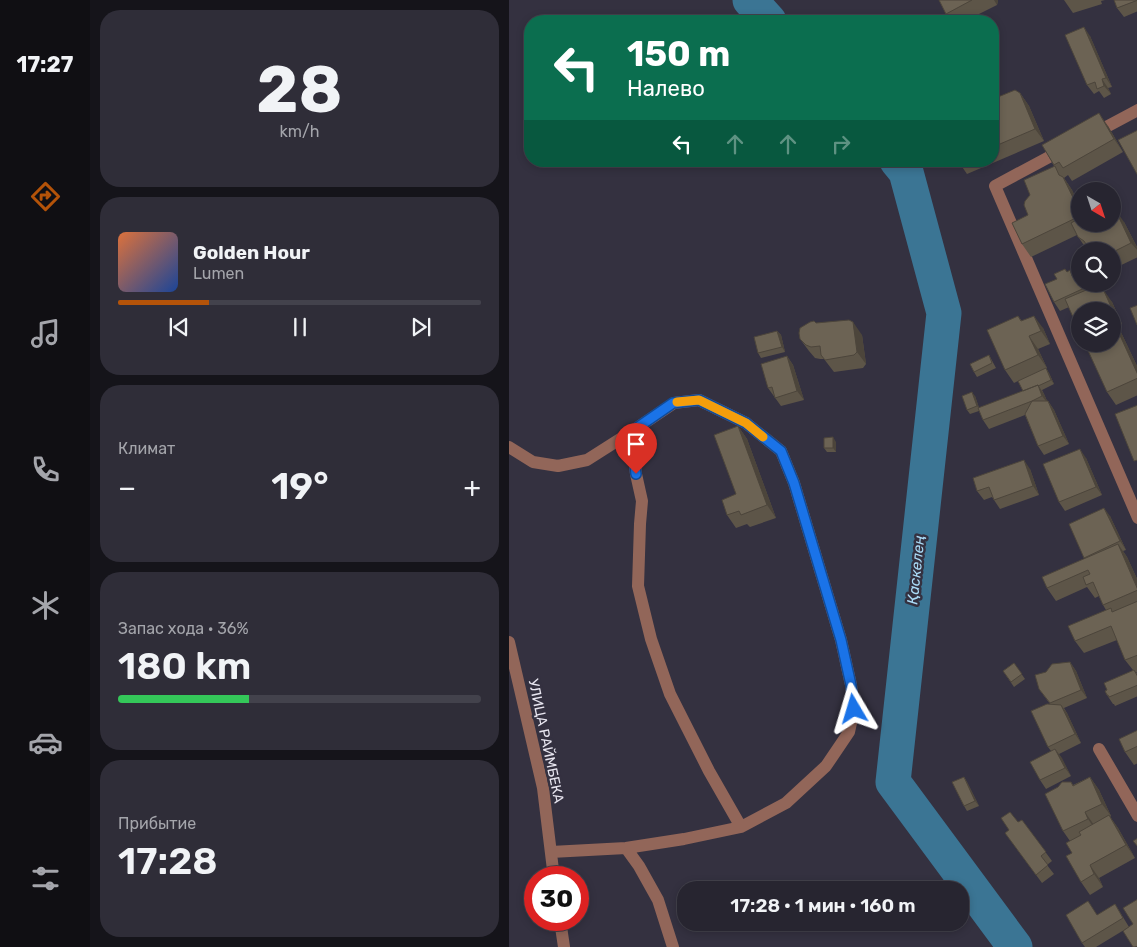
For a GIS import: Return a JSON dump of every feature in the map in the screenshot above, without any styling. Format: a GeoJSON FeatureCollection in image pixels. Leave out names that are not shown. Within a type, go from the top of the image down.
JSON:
{"type":"FeatureCollection","features":[{"type":"Feature","properties":{"kind":"street"},"geometry":{"type":"LineString","coordinates":[[1137,110],[995,186],[1137,518]]}},
{"type":"Feature","properties":{"kind":"street"},"geometry":{"type":"LineString","coordinates":[[509,448],[533,462],[558,466],[587,460],[673,403],[699,400],[746,423],[781,451],[794,483],[841,640],[854,709],[849,732],[826,766],[786,803],[741,827],[684,839],[626,848],[551,852]]}},
{"type":"Feature","properties":{"kind":"street"},"geometry":{"type":"LineString","coordinates":[[631,432],[636,474],[642,501],[639,524],[638,586],[651,639],[671,694],[709,772],[741,827]]}},
{"type":"Feature","properties":{"kind":"street","name":"УЛИЦА РАЙМБЕКА"},"geometry":{"type":"LineString","coordinates":[[509,642],[543,788],[553,866]]}},
{"type":"Feature","properties":{"kind":"street"},"geometry":{"type":"LineString","coordinates":[[1099,749],[1137,816]]}},
{"type":"Feature","properties":{"kind":"street"},"geometry":{"type":"LineString","coordinates":[[626,848],[639,866],[658,900],[673,947]]}},
{"type":"Feature","properties":{"kind":"street"},"geometry":{"type":"LineString","coordinates":[[562,931],[564,947]]}},
{"type":"Feature","properties":{"kind":"building"},"geometry":{"type":"Polygon","coordinates":[[[939,0],[972,0],[946,14],[939,0]]]}},
{"type":"Feature","properties":{"kind":"building"},"geometry":{"type":"Polygon","coordinates":[[[1114,0],[1138,0],[1117,8],[1114,0]]]}},
{"type":"Feature","properties":{"kind":"building"},"geometry":{"type":"Polygon","coordinates":[[[1084,27],[1106,78],[1102,79],[1104,86],[1097,89],[1095,82],[1087,85],[1065,35],[1084,27]]]}},
{"type":"Feature","properties":{"kind":"building"},"geometry":{"type":"Polygon","coordinates":[[[1015,90],[1020,93],[1035,129],[999,144],[999,97],[1015,90]]]}},
{"type":"Feature","properties":{"kind":"building"},"geometry":{"type":"Polygon","coordinates":[[[1099,113],[1114,139],[1063,168],[1059,162],[1054,165],[1042,145],[1099,113]]]}},
{"type":"Feature","properties":{"kind":"building"},"geometry":{"type":"Polygon","coordinates":[[[1138,130],[1138,176],[1118,140],[1138,130]]]}},
{"type":"Feature","properties":{"kind":"building"},"geometry":{"type":"Polygon","coordinates":[[[1055,166],[1071,193],[1071,220],[1022,244],[1012,223],[1028,215],[1024,205],[1030,195],[1024,180],[1055,166]]]}},
{"type":"Feature","properties":{"kind":"building"},"geometry":{"type":"Polygon","coordinates":[[[1121,222],[1131,243],[1121,248],[1121,242],[1085,242],[1078,237],[1076,232],[1121,232],[1121,222]]]}},
{"type":"Feature","properties":{"kind":"building"},"geometry":{"type":"Polygon","coordinates":[[[1065,269],[1067,272],[1070,270],[1071,292],[1076,292],[1054,302],[1045,284],[1057,279],[1054,274],[1065,269]]]}},
{"type":"Feature","properties":{"kind":"building"},"geometry":{"type":"Polygon","coordinates":[[[1082,292],[1104,292],[1109,302],[1071,302],[1071,313],[1065,299],[1082,292]]]}},
{"type":"Feature","properties":{"kind":"building"},"geometry":{"type":"Polygon","coordinates":[[[1138,305],[1138,325],[1137,325],[1130,308],[1138,305]]]}},
{"type":"Feature","properties":{"kind":"building"},"geometry":{"type":"Polygon","coordinates":[[[1018,316],[1021,321],[1034,316],[1041,331],[1029,336],[1038,355],[1005,370],[987,330],[1018,316]]]}},
{"type":"Feature","properties":{"kind":"building"},"geometry":{"type":"Polygon","coordinates":[[[849,320],[853,322],[857,352],[854,355],[825,360],[821,355],[820,346],[811,347],[800,339],[800,328],[810,322],[849,320]]]}},
{"type":"Feature","properties":{"kind":"building"},"geometry":{"type":"Polygon","coordinates":[[[777,331],[782,347],[758,353],[754,337],[777,331]]]}},
{"type":"Feature","properties":{"kind":"building"},"geometry":{"type":"Polygon","coordinates":[[[1121,338],[1138,378],[1107,392],[1089,352],[1121,352],[1121,338]]]}},
{"type":"Feature","properties":{"kind":"building"},"geometry":{"type":"Polygon","coordinates":[[[989,355],[992,363],[974,372],[970,364],[989,355]]]}},
{"type":"Feature","properties":{"kind":"building"},"geometry":{"type":"Polygon","coordinates":[[[787,356],[797,391],[775,398],[772,387],[768,388],[761,364],[787,356]]]}},
{"type":"Feature","properties":{"kind":"building"},"geometry":{"type":"Polygon","coordinates":[[[1046,368],[1051,380],[1023,391],[1018,381],[1046,368]]]}},
{"type":"Feature","properties":{"kind":"building"},"geometry":{"type":"Polygon","coordinates":[[[1038,385],[1042,396],[983,420],[978,408],[1038,385]]]}},
{"type":"Feature","properties":{"kind":"building"},"geometry":{"type":"Polygon","coordinates":[[[972,392],[977,406],[967,410],[962,396],[972,392]]]}},
{"type":"Feature","properties":{"kind":"building"},"geometry":{"type":"Polygon","coordinates":[[[1032,401],[1048,401],[1063,436],[1038,446],[1025,414],[1032,401]]]}},
{"type":"Feature","properties":{"kind":"building"},"geometry":{"type":"Polygon","coordinates":[[[1138,405],[1138,460],[1134,461],[1115,414],[1138,405]]]}},
{"type":"Feature","properties":{"kind":"building"},"geometry":{"type":"Polygon","coordinates":[[[738,426],[767,505],[741,515],[739,511],[727,515],[722,500],[736,494],[714,435],[738,426]]]}},
{"type":"Feature","properties":{"kind":"building"},"geometry":{"type":"Polygon","coordinates":[[[833,437],[833,448],[824,448],[824,438],[833,437]]]}},
{"type":"Feature","properties":{"kind":"building"},"geometry":{"type":"Polygon","coordinates":[[[1080,449],[1096,487],[1059,502],[1043,464],[1080,449]]]}},
{"type":"Feature","properties":{"kind":"building"},"geometry":{"type":"Polygon","coordinates":[[[1024,460],[1033,486],[994,500],[989,487],[977,491],[973,478],[1024,460]]]}},
{"type":"Feature","properties":{"kind":"building"},"geometry":{"type":"Polygon","coordinates":[[[1104,508],[1120,541],[1084,558],[1069,524],[1104,508]]]}},
{"type":"Feature","properties":{"kind":"building"},"geometry":{"type":"Polygon","coordinates":[[[1118,544],[1138,590],[1103,605],[1093,582],[1086,585],[1083,577],[1090,574],[1088,570],[1047,588],[1042,577],[1118,544]]]}},
{"type":"Feature","properties":{"kind":"building"},"geometry":{"type":"Polygon","coordinates":[[[1138,601],[1138,655],[1125,660],[1111,626],[1075,641],[1068,626],[1111,608],[1112,612],[1138,601]]]}},
{"type":"Feature","properties":{"kind":"building"},"geometry":{"type":"Polygon","coordinates":[[[1070,662],[1081,690],[1050,703],[1039,689],[1035,675],[1046,672],[1052,664],[1070,662]]]}},
{"type":"Feature","properties":{"kind":"building"},"geometry":{"type":"Polygon","coordinates":[[[1014,663],[1022,674],[1011,682],[1003,671],[1014,663]]]}},
{"type":"Feature","properties":{"kind":"building"},"geometry":{"type":"Polygon","coordinates":[[[1134,670],[1138,677],[1138,685],[1109,697],[1107,695],[1104,683],[1134,670]]]}},
{"type":"Feature","properties":{"kind":"building"},"geometry":{"type":"Polygon","coordinates":[[[1047,704],[1061,705],[1075,734],[1048,747],[1031,711],[1047,704]]]}},
{"type":"Feature","properties":{"kind":"building"},"geometry":{"type":"Polygon","coordinates":[[[1138,730],[1138,746],[1125,752],[1119,739],[1138,730]]]}},
{"type":"Feature","properties":{"kind":"building"},"geometry":{"type":"Polygon","coordinates":[[[1055,749],[1065,768],[1040,780],[1030,762],[1055,749]]]}},
{"type":"Feature","properties":{"kind":"building"},"geometry":{"type":"Polygon","coordinates":[[[964,777],[975,801],[964,806],[952,782],[964,777]]]}},
{"type":"Feature","properties":{"kind":"building"},"geometry":{"type":"Polygon","coordinates":[[[1090,777],[1102,804],[1085,812],[1088,819],[1063,831],[1045,794],[1058,787],[1062,782],[1071,782],[1073,786],[1090,777]]]}},
{"type":"Feature","properties":{"kind":"building"},"geometry":{"type":"Polygon","coordinates":[[[1010,812],[1018,822],[1022,820],[1046,852],[1041,856],[1048,865],[1036,875],[1005,833],[1009,830],[1001,818],[1010,812]]]}},
{"type":"Feature","properties":{"kind":"building"},"geometry":{"type":"Polygon","coordinates":[[[1109,815],[1126,845],[1090,865],[1094,874],[1081,882],[1066,856],[1072,853],[1066,843],[1081,835],[1079,832],[1109,815]]]}},
{"type":"Feature","properties":{"kind":"building"},"geometry":{"type":"Polygon","coordinates":[[[1138,838],[1138,847],[1133,841],[1138,838]]]}},
{"type":"Feature","properties":{"kind":"building"},"geometry":{"type":"Polygon","coordinates":[[[1138,899],[1138,946],[1133,947],[1123,931],[1133,924],[1123,908],[1138,899]]]}},
{"type":"Feature","properties":{"kind":"building"},"geometry":{"type":"Polygon","coordinates":[[[1088,901],[1097,915],[1115,904],[1123,918],[1082,943],[1066,915],[1088,901]]]}},
{"type":"Feature","properties":{"kind":"waterway","name":"Қаскелең"},"geometry":{"type":"LineString","coordinates":[[750,0],[764,15]]}},
{"type":"Feature","properties":{"kind":"waterway","name":"Қаскелең"},"geometry":{"type":"LineString","coordinates":[[902,167],[906,172],[944,313],[893,782],[1015,947]]}},
{"type":"Feature","properties":{"kind":"slow traffic"},"geometry":{"type":"LineString","coordinates":[[677,402],[699,400],[746,423],[763,437]]}},
{"type":"Feature","properties":{"kind":"route"},"geometry":{"type":"LineString","coordinates":[[636,474],[631,432],[673,403],[699,400],[746,423],[781,451],[794,483],[841,640],[854,709]]}}]}
